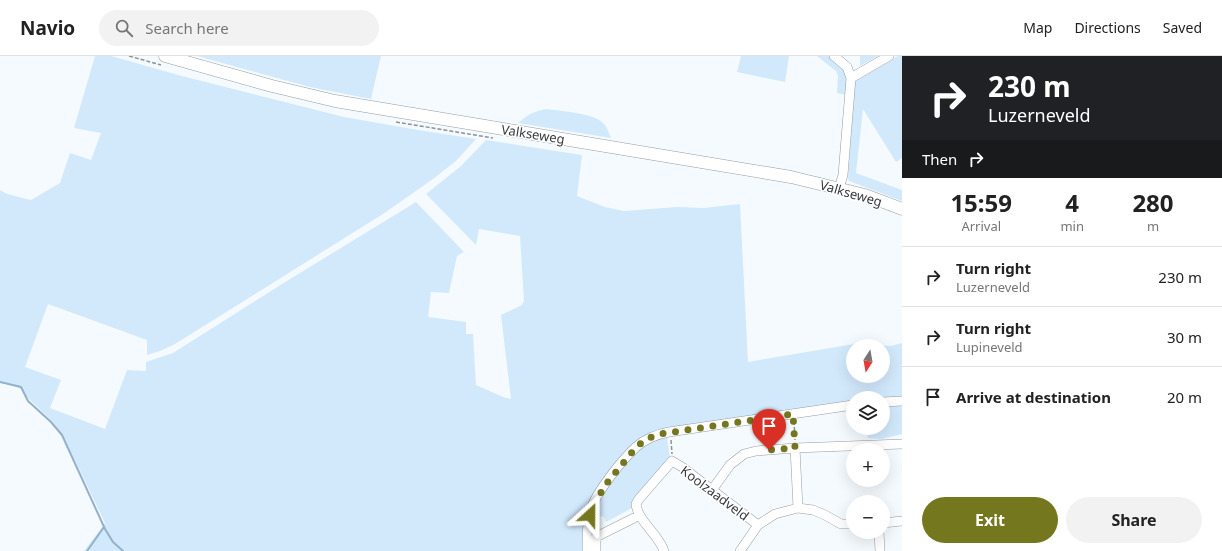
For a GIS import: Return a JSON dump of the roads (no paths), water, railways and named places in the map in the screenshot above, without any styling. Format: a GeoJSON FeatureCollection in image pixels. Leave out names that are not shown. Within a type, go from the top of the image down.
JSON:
{"type":"FeatureCollection","features":[{"type":"Feature","properties":{"kind":"main road","name":"Valkseweg"},"geometry":{"type":"LineString","coordinates":[[165,56],[272,86],[335,101],[784,175],[865,195],[902,209]]}},
{"type":"Feature","properties":{"kind":"street"},"geometry":{"type":"LineString","coordinates":[[834,56],[847,67],[851,78],[843,175],[839,188]]}},
{"type":"Feature","properties":{"kind":"street"},"geometry":{"type":"LineString","coordinates":[[851,78],[890,56]]}},
{"type":"Feature","properties":{"kind":"street"},"geometry":{"type":"LineString","coordinates":[[890,402],[902,401]]}},
{"type":"Feature","properties":{"kind":"street"},"geometry":{"type":"LineString","coordinates":[[587,551],[587,523],[592,507],[613,474],[637,446],[653,436],[846,406]]}},
{"type":"Feature","properties":{"kind":"street"},"geometry":{"type":"LineString","coordinates":[[712,490],[730,464],[744,454],[756,451],[902,444]]}},
{"type":"Feature","properties":{"kind":"street"},"geometry":{"type":"LineString","coordinates":[[795,448],[798,508]]}},
{"type":"Feature","properties":{"kind":"street","name":"Koolzaadveld"},"geometry":{"type":"LineString","coordinates":[[664,551],[655,534],[640,517],[636,504],[672,461],[758,525]]}},
{"type":"Feature","properties":{"kind":"street"},"geometry":{"type":"LineString","coordinates":[[740,551],[758,525],[775,514],[798,508],[813,510],[825,514],[841,524],[846,524]]}},
{"type":"Feature","properties":{"kind":"street"},"geometry":{"type":"LineString","coordinates":[[596,551],[596,537],[634,518]]}},
{"type":"Feature","properties":{"kind":"street"},"geometry":{"type":"LineString","coordinates":[[890,523],[902,522]]}},
{"type":"Feature","properties":{"kind":"street"},"geometry":{"type":"LineString","coordinates":[[879,539],[880,551]]}},
{"type":"Feature","properties":{"kind":"waterway"},"geometry":{"type":"LineString","coordinates":[[0,382],[21,387],[28,401],[51,422],[62,435],[105,529],[113,542],[123,551]]}},
{"type":"Feature","properties":{"kind":"waterway"},"geometry":{"type":"LineString","coordinates":[[87,551],[104,527]]}}]}
